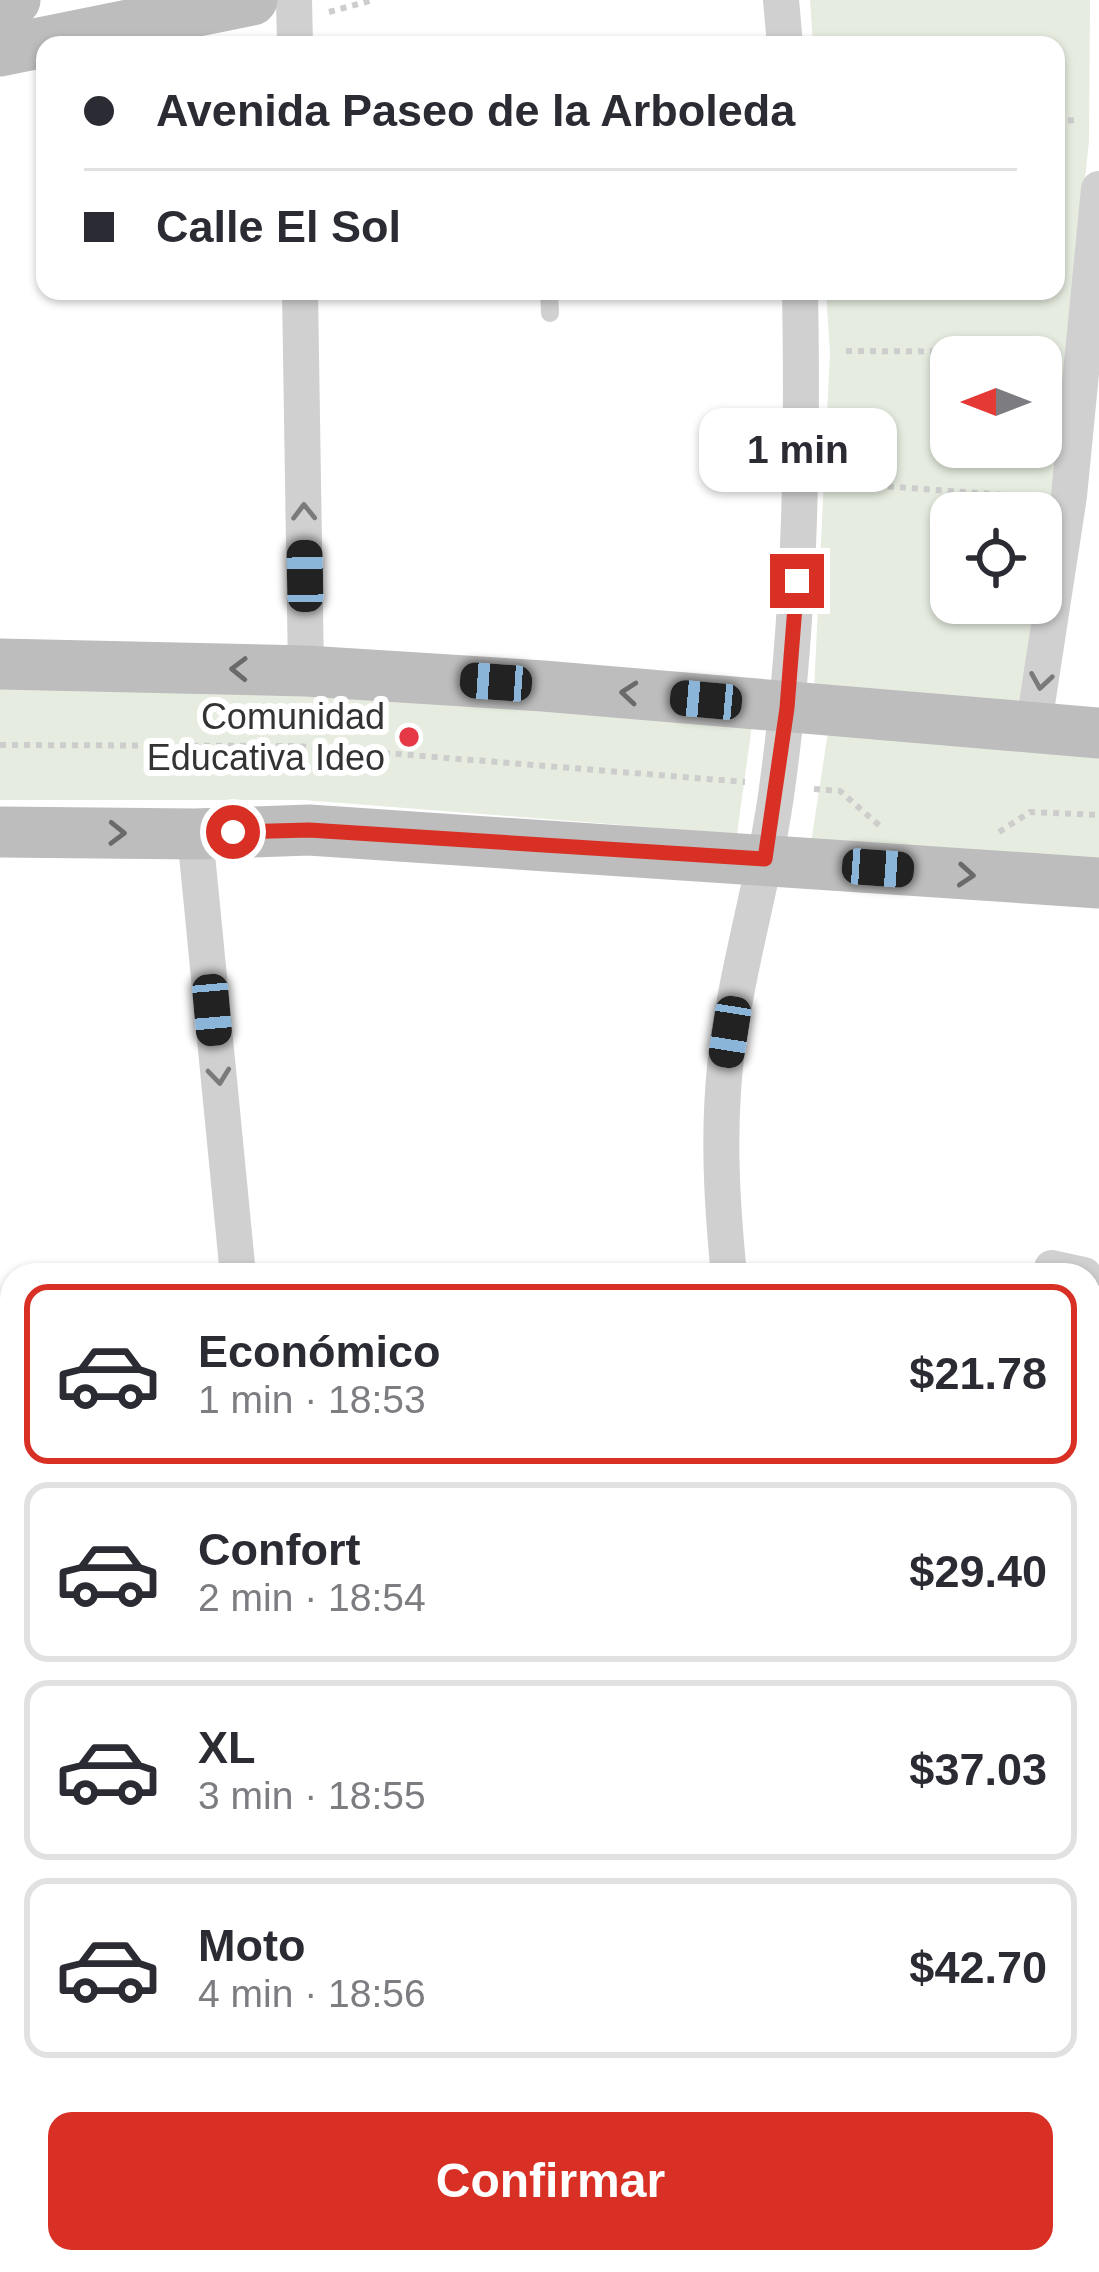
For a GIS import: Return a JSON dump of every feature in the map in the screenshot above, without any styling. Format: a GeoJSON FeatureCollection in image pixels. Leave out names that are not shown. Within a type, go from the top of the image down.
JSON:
{"type":"FeatureCollection","features":[{"type":"Feature","properties":{"kind":"street"},"geometry":{"type":"LineString","coordinates":[[0,3],[15,0]]}},
{"type":"Feature","properties":{"kind":"street"},"geometry":{"type":"LineString","coordinates":[[74,36],[252,0]]}},
{"type":"Feature","properties":{"kind":"street"},"geometry":{"type":"LineString","coordinates":[[294,0],[295,36]]}},
{"type":"Feature","properties":{"kind":"street"},"geometry":{"type":"LineString","coordinates":[[781,0],[784,36]]}},
{"type":"Feature","properties":{"kind":"street"},"geometry":{"type":"LineString","coordinates":[[0,51],[36,44]]}},
{"type":"Feature","properties":{"kind":"street"},"geometry":{"type":"LineString","coordinates":[[1033,730],[1070,496],[1099,189]]}},
{"type":"Feature","properties":{"kind":"street"},"geometry":{"type":"LineString","coordinates":[[299,300],[306,671]]}},
{"type":"Feature","properties":{"kind":"street"},"geometry":{"type":"LineString","coordinates":[[729,1263],[720,1140],[725,1065],[765,859],[787,708],[801,514],[800,300]]}},
{"type":"Feature","properties":{"kind":"street"},"geometry":{"type":"LineString","coordinates":[[0,664],[306,671],[1099,733]]}},
{"type":"Feature","properties":{"kind":"street"},"geometry":{"type":"LineString","coordinates":[[0,832],[309,830],[1099,883]]}},
{"type":"Feature","properties":{"kind":"street"},"geometry":{"type":"LineString","coordinates":[[195,834],[237,1263]]}},
{"type":"Feature","properties":{"kind":"lane"},"geometry":{"type":"LineString","coordinates":[[549,300],[550,313]]}},
{"type":"Feature","properties":{"kind":"path"},"geometry":{"type":"LineString","coordinates":[[1065,121],[1080,120]]}},
{"type":"Feature","properties":{"kind":"path"},"geometry":{"type":"LineString","coordinates":[[846,351],[930,351]]}},
{"type":"Feature","properties":{"kind":"path"},"geometry":{"type":"LineString","coordinates":[[840,483],[969,492]]}},
{"type":"Feature","properties":{"kind":"path"},"geometry":{"type":"LineString","coordinates":[[0,745],[298,746],[749,783]]}},
{"type":"Feature","properties":{"kind":"path"},"geometry":{"type":"LineString","coordinates":[[814,789],[840,791],[883,828]]}},
{"type":"Feature","properties":{"kind":"path"},"geometry":{"type":"LineString","coordinates":[[990,838],[1030,812],[1099,815]]}},
{"type":"Feature","properties":{"kind":"shaded area"},"geometry":{"type":"Polygon","coordinates":[[[810,0],[1090,0],[1089,141],[1062,396],[1062,336],[930,336],[930,468],[1054,468],[1052,492],[930,492],[930,624],[1038,624],[1029,707],[814,691],[830,352],[827,300],[1065,300],[1065,36],[812,36],[810,0]]]}},
{"type":"Feature","properties":{"kind":"shaded area"},"geometry":{"type":"Polygon","coordinates":[[[0,685],[305,689],[752,725],[737,834],[303,800],[0,800],[0,685]]]}},
{"type":"Feature","properties":{"kind":"shaded area"},"geometry":{"type":"Polygon","coordinates":[[[828,732],[1099,751],[1099,864],[811,843],[828,732]]]}},
{"type":"Feature","properties":{"kind":"place","name":"Comunidad Educativa Ideo"},"geometry":{"type":"Point","coordinates":[409,737]}},
{"type":"Feature","properties":{"kind":"route"},"geometry":{"type":"LineString","coordinates":[[233,832],[309,830],[765,859],[787,708],[797,581]]}}]}
